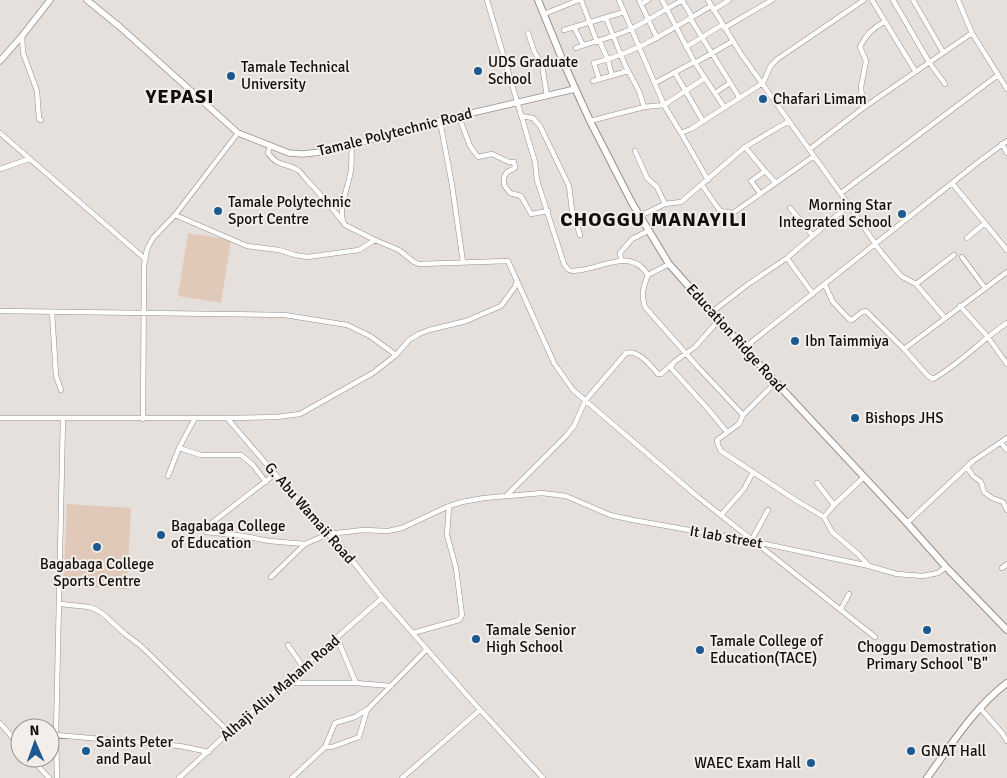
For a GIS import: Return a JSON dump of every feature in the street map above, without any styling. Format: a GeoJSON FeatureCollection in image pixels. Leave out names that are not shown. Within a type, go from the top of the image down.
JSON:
{"type":"FeatureCollection","features":[{"type":"Feature","properties":{"kind":"main road","name":"Education Ridge Road"},"geometry":{"type":"LineString","coordinates":[[538,0],[590,121],[648,231],[669,264],[744,348],[1006,631]]}},
{"type":"Feature","properties":{"kind":"main road"},"geometry":{"type":"LineString","coordinates":[[927,778],[965,726],[1007,679]]}},
{"type":"Feature","properties":{"kind":"main road"},"geometry":{"type":"LineString","coordinates":[[999,688],[1007,683]]}},
{"type":"Feature","properties":{"kind":"street"},"geometry":{"type":"LineString","coordinates":[[0,61],[50,0]]}},
{"type":"Feature","properties":{"kind":"street","name":"Tamale Polytechnic Road"},"geometry":{"type":"LineString","coordinates":[[88,0],[238,133],[289,153],[303,154],[330,151],[440,121],[575,89]]}},
{"type":"Feature","properties":{"kind":"street"},"geometry":{"type":"LineString","coordinates":[[487,0],[535,162],[537,180],[564,264],[568,270],[572,271],[587,269],[621,259],[639,264],[648,275]]}},
{"type":"Feature","properties":{"kind":"street"},"geometry":{"type":"LineString","coordinates":[[544,14],[578,0],[608,60],[612,76]]}},
{"type":"Feature","properties":{"kind":"street"},"geometry":{"type":"LineString","coordinates":[[619,0],[664,104],[708,180]]}},
{"type":"Feature","properties":{"kind":"street"},"geometry":{"type":"LineString","coordinates":[[648,0],[640,2],[657,38]]}},
{"type":"Feature","properties":{"kind":"street"},"geometry":{"type":"LineString","coordinates":[[662,0],[695,63],[724,107]]}},
{"type":"Feature","properties":{"kind":"street"},"geometry":{"type":"LineString","coordinates":[[576,48],[599,42],[632,29],[682,0],[702,38],[738,97]]}},
{"type":"Feature","properties":{"kind":"street"},"geometry":{"type":"LineString","coordinates":[[708,0],[723,27],[880,251],[898,273],[916,284],[945,318]]}},
{"type":"Feature","properties":{"kind":"street"},"geometry":{"type":"LineString","coordinates":[[599,79],[594,63],[640,48],[691,18],[730,0]]}},
{"type":"Feature","properties":{"kind":"street"},"geometry":{"type":"LineString","coordinates":[[686,47],[772,0]]}},
{"type":"Feature","properties":{"kind":"street"},"geometry":{"type":"LineString","coordinates":[[853,0],[856,6]]}},
{"type":"Feature","properties":{"kind":"street"},"geometry":{"type":"LineString","coordinates":[[681,133],[691,129],[738,97],[763,83],[776,60],[864,0]]}},
{"type":"Feature","properties":{"kind":"street"},"geometry":{"type":"LineString","coordinates":[[872,0],[914,69]]}},
{"type":"Feature","properties":{"kind":"street"},"geometry":{"type":"LineString","coordinates":[[893,0],[929,62],[945,84]]}},
{"type":"Feature","properties":{"kind":"street"},"geometry":{"type":"LineString","coordinates":[[913,0],[942,52]]}},
{"type":"Feature","properties":{"kind":"street"},"geometry":{"type":"LineString","coordinates":[[958,0],[972,33],[1007,89]]}},
{"type":"Feature","properties":{"kind":"street"},"geometry":{"type":"LineString","coordinates":[[564,30],[624,12]]}},
{"type":"Feature","properties":{"kind":"street"},"geometry":{"type":"LineString","coordinates":[[606,18],[628,71],[639,91],[644,107]]}},
{"type":"Feature","properties":{"kind":"street"},"geometry":{"type":"LineString","coordinates":[[864,108],[861,87],[866,61],[860,46],[868,34],[884,22]]}},
{"type":"Feature","properties":{"kind":"street"},"geometry":{"type":"LineString","coordinates":[[574,27],[583,45]]}},
{"type":"Feature","properties":{"kind":"street"},"geometry":{"type":"LineString","coordinates":[[528,33],[534,51],[542,65],[547,96]]}},
{"type":"Feature","properties":{"kind":"street"},"geometry":{"type":"LineString","coordinates":[[810,149],[942,52],[972,33]]}},
{"type":"Feature","properties":{"kind":"street"},"geometry":{"type":"LineString","coordinates":[[22,36],[25,60],[37,91],[39,119],[41,120]]}},
{"type":"Feature","properties":{"kind":"street"},"geometry":{"type":"LineString","coordinates":[[655,84],[733,41]]}},
{"type":"Feature","properties":{"kind":"street"},"geometry":{"type":"LineString","coordinates":[[593,81],[628,71]]}},
{"type":"Feature","properties":{"kind":"street"},"geometry":{"type":"LineString","coordinates":[[675,73],[703,121]]}},
{"type":"Feature","properties":{"kind":"street"},"geometry":{"type":"LineString","coordinates":[[841,193],[998,75]]}},
{"type":"Feature","properties":{"kind":"street"},"geometry":{"type":"LineString","coordinates":[[590,121],[644,107],[664,104],[705,78]]}},
{"type":"Feature","properties":{"kind":"street"},"geometry":{"type":"LineString","coordinates":[[715,93],[730,83]]}},
{"type":"Feature","properties":{"kind":"street"},"geometry":{"type":"LineString","coordinates":[[521,116],[533,118],[540,126],[569,186],[572,210],[580,235]]}},
{"type":"Feature","properties":{"kind":"street"},"geometry":{"type":"LineString","coordinates":[[459,117],[470,146],[478,157],[492,154],[504,160],[514,162],[515,168],[507,172],[504,177],[504,185],[510,193],[521,196],[531,214],[548,211]]}},
{"type":"Feature","properties":{"kind":"street"},"geometry":{"type":"LineString","coordinates":[[440,121],[451,176],[463,262]]}},
{"type":"Feature","properties":{"kind":"street"},"geometry":{"type":"LineString","coordinates":[[640,216],[665,204],[681,202],[745,147],[788,121]]}},
{"type":"Feature","properties":{"kind":"street"},"geometry":{"type":"LineString","coordinates":[[0,133],[144,258]]}},
{"type":"Feature","properties":{"kind":"street"},"geometry":{"type":"LineString","coordinates":[[143,418],[144,258],[147,249],[153,238],[175,215],[238,133]]}},
{"type":"Feature","properties":{"kind":"street"},"geometry":{"type":"LineString","coordinates":[[744,348],[1007,141]]}},
{"type":"Feature","properties":{"kind":"street"},"geometry":{"type":"LineString","coordinates":[[1002,144],[1007,153]]}},
{"type":"Feature","properties":{"kind":"street"},"geometry":{"type":"LineString","coordinates":[[270,146],[268,153],[273,160],[300,172],[331,206],[345,225],[399,250],[414,262],[419,264],[508,261],[554,363],[574,390],[721,515],[875,637]]}},
{"type":"Feature","properties":{"kind":"street"},"geometry":{"type":"LineString","coordinates":[[343,222],[342,208],[351,169],[352,146]]}},
{"type":"Feature","properties":{"kind":"street"},"geometry":{"type":"LineString","coordinates":[[745,147],[775,182]]}},
{"type":"Feature","properties":{"kind":"street"},"geometry":{"type":"LineString","coordinates":[[635,151],[647,178],[657,187],[665,204]]}},
{"type":"Feature","properties":{"kind":"street"},"geometry":{"type":"LineString","coordinates":[[702,185],[720,211],[730,213],[737,211],[775,182],[814,156]]}},
{"type":"Feature","properties":{"kind":"street"},"geometry":{"type":"LineString","coordinates":[[0,170],[29,159]]}},
{"type":"Feature","properties":{"kind":"street"},"geometry":{"type":"LineString","coordinates":[[760,193],[751,180],[765,171]]}},
{"type":"Feature","properties":{"kind":"street"},"geometry":{"type":"LineString","coordinates":[[952,183],[1007,250]]}},
{"type":"Feature","properties":{"kind":"street"},"geometry":{"type":"LineString","coordinates":[[712,312],[787,258],[849,205]]}},
{"type":"Feature","properties":{"kind":"street"},"geometry":{"type":"LineString","coordinates":[[790,208],[813,236]]}},
{"type":"Feature","properties":{"kind":"street"},"geometry":{"type":"LineString","coordinates":[[175,215],[247,246],[279,250],[295,255],[308,256],[359,250],[375,240]]}},
{"type":"Feature","properties":{"kind":"street"},"geometry":{"type":"LineString","coordinates":[[967,238],[985,223]]}},
{"type":"Feature","properties":{"kind":"street"},"geometry":{"type":"LineString","coordinates":[[621,259],[620,253],[629,242],[648,231]]}},
{"type":"Feature","properties":{"kind":"street"},"geometry":{"type":"LineString","coordinates":[[916,284],[954,255]]}},
{"type":"Feature","properties":{"kind":"street"},"geometry":{"type":"LineString","coordinates":[[962,257],[985,288]]}},
{"type":"Feature","properties":{"kind":"street"},"geometry":{"type":"LineString","coordinates":[[787,258],[813,294]]}},
{"type":"Feature","properties":{"kind":"street"},"geometry":{"type":"LineString","coordinates":[[669,264],[648,275],[642,288],[645,307],[743,415]]}},
{"type":"Feature","properties":{"kind":"street"},"geometry":{"type":"LineString","coordinates":[[904,349],[1007,272]]}},
{"type":"Feature","properties":{"kind":"street"},"geometry":{"type":"LineString","coordinates":[[0,418],[227,418],[276,417],[300,414],[374,373],[396,355],[409,340],[419,334],[466,321],[501,306],[515,287],[517,280]]}},
{"type":"Feature","properties":{"kind":"street"},"geometry":{"type":"LineString","coordinates":[[825,285],[832,295],[833,302],[850,321],[866,311],[933,379],[956,363],[987,336],[1007,324]]}},
{"type":"Feature","properties":{"kind":"street"},"geometry":{"type":"LineString","coordinates":[[960,306],[987,336],[1007,364]]}},
{"type":"Feature","properties":{"kind":"street"},"geometry":{"type":"LineString","coordinates":[[0,311],[285,315],[321,319],[347,325],[370,336],[396,355]]}},
{"type":"Feature","properties":{"kind":"street"},"geometry":{"type":"LineString","coordinates":[[52,312],[56,376],[62,390]]}},
{"type":"Feature","properties":{"kind":"street"},"geometry":{"type":"LineString","coordinates":[[506,496],[566,436],[574,426],[585,401],[629,352],[638,355],[658,374],[661,374],[695,347],[719,320]]}},
{"type":"Feature","properties":{"kind":"street"},"geometry":{"type":"LineString","coordinates":[[671,365],[672,371],[727,432]]}},
{"type":"Feature","properties":{"kind":"street"},"geometry":{"type":"LineString","coordinates":[[776,382],[743,415],[739,424],[718,440],[721,451],[824,517],[832,532],[869,566]]}},
{"type":"Feature","properties":{"kind":"street"},"geometry":{"type":"LineString","coordinates":[[56,718],[63,418]]}},
{"type":"Feature","properties":{"kind":"street"},"geometry":{"type":"LineString","coordinates":[[168,476],[179,448],[195,418]]}},
{"type":"Feature","properties":{"kind":"street","name":"G. Abu Wamaii Road"},"geometry":{"type":"LineString","coordinates":[[227,418],[343,549],[382,598],[480,710],[543,778]]}},
{"type":"Feature","properties":{"kind":"street"},"geometry":{"type":"LineString","coordinates":[[907,523],[967,466],[1007,438]]}},
{"type":"Feature","properties":{"kind":"street"},"geometry":{"type":"LineString","coordinates":[[1001,443],[1007,450]]}},
{"type":"Feature","properties":{"kind":"street"},"geometry":{"type":"LineString","coordinates":[[179,448],[201,455],[240,455],[253,465],[266,482]]}},
{"type":"Feature","properties":{"kind":"street"},"geometry":{"type":"LineString","coordinates":[[967,466],[981,482],[984,492],[992,498],[1004,502],[1007,510]]}},
{"type":"Feature","properties":{"kind":"street"},"geometry":{"type":"LineString","coordinates":[[721,515],[744,489],[753,472]]}},
{"type":"Feature","properties":{"kind":"street"},"geometry":{"type":"LineString","coordinates":[[275,474],[209,525],[206,532],[305,544]]}},
{"type":"Feature","properties":{"kind":"street"},"geometry":{"type":"LineString","coordinates":[[824,517],[864,477]]}},
{"type":"Feature","properties":{"kind":"street"},"geometry":{"type":"LineString","coordinates":[[816,483],[834,506]]}},
{"type":"Feature","properties":{"kind":"street","name":"It lab street"},"geometry":{"type":"LineString","coordinates":[[305,544],[328,534],[363,530],[388,531],[402,528],[449,506],[484,498],[542,493],[566,496],[617,516],[674,528],[754,540],[897,574],[913,576],[938,573],[946,567]]}},
{"type":"Feature","properties":{"kind":"street"},"geometry":{"type":"LineString","coordinates":[[413,633],[461,618],[456,568],[447,536],[449,506]]}},
{"type":"Feature","properties":{"kind":"street"},"geometry":{"type":"LineString","coordinates":[[754,540],[768,510]]}},
{"type":"Feature","properties":{"kind":"street"},"geometry":{"type":"LineString","coordinates":[[271,577],[305,544]]}},
{"type":"Feature","properties":{"kind":"street"},"geometry":{"type":"LineString","coordinates":[[1002,568],[1007,564]]}},
{"type":"Feature","properties":{"kind":"street"},"geometry":{"type":"LineString","coordinates":[[841,609],[849,594]]}},
{"type":"Feature","properties":{"kind":"street","name":"Alhaji Aliu Maham Road"},"geometry":{"type":"LineString","coordinates":[[179,778],[382,598]]}},
{"type":"Feature","properties":{"kind":"street"},"geometry":{"type":"LineString","coordinates":[[60,604],[89,606],[103,614],[125,634],[142,646],[229,732]]}},
{"type":"Feature","properties":{"kind":"street"},"geometry":{"type":"LineString","coordinates":[[337,638],[356,683]]}},
{"type":"Feature","properties":{"kind":"street"},"geometry":{"type":"LineString","coordinates":[[288,645],[303,667]]}},
{"type":"Feature","properties":{"kind":"street"},"geometry":{"type":"LineString","coordinates":[[292,778],[325,747],[335,723],[368,709],[427,649]]}},
{"type":"Feature","properties":{"kind":"street"},"geometry":{"type":"LineString","coordinates":[[286,683],[356,683],[391,686]]}},
{"type":"Feature","properties":{"kind":"street"},"geometry":{"type":"LineString","coordinates":[[980,708],[1007,741]]}},
{"type":"Feature","properties":{"kind":"street"},"geometry":{"type":"LineString","coordinates":[[325,747],[332,747],[359,737],[368,709]]}},
{"type":"Feature","properties":{"kind":"street"},"geometry":{"type":"LineString","coordinates":[[402,778],[480,710]]}},
{"type":"Feature","properties":{"kind":"street"},"geometry":{"type":"LineString","coordinates":[[0,723],[10,734]]}},
{"type":"Feature","properties":{"kind":"street"},"geometry":{"type":"LineString","coordinates":[[60,734],[139,744],[180,746],[209,752]]}},
{"type":"Feature","properties":{"kind":"street"},"geometry":{"type":"LineString","coordinates":[[40,768],[48,778]]}},
{"type":"Feature","properties":{"kind":"shaded area"},"geometry":{"type":"Polygon","coordinates":[[[188,233],[231,240],[221,303],[178,296],[188,233]]]}},
{"type":"Feature","properties":{"kind":"shaded area","name":"Bagabaga College Sports Centre"},"geometry":{"type":"Polygon","coordinates":[[[67,504],[131,508],[127,589],[63,586],[67,504]]]}},
{"type":"Feature","properties":{"kind":"place","name":"UDS Graduate School"},"geometry":{"type":"Point","coordinates":[478,71]}},
{"type":"Feature","properties":{"kind":"place","name":"Tamale Technical University"},"geometry":{"type":"Point","coordinates":[231,76]}},
{"type":"Feature","properties":{"kind":"place","name":"Chafari Limam"},"geometry":{"type":"Point","coordinates":[763,99]}},
{"type":"Feature","properties":{"kind":"place","name":"Tamale Polytechnic Sport Centre"},"geometry":{"type":"Point","coordinates":[218,211]}},
{"type":"Feature","properties":{"kind":"place","name":"Morning Star Integrated School"},"geometry":{"type":"Point","coordinates":[902,214]}},
{"type":"Feature","properties":{"kind":"place","name":"Ibn Taimmiya"},"geometry":{"type":"Point","coordinates":[795,341]}},
{"type":"Feature","properties":{"kind":"place","name":"Bishops JHS"},"geometry":{"type":"Point","coordinates":[855,418]}},
{"type":"Feature","properties":{"kind":"place","name":"Bagabaga College of Education"},"geometry":{"type":"Point","coordinates":[161,535]}},
{"type":"Feature","properties":{"kind":"place","name":"Bagabaga College Sports Centre"},"geometry":{"type":"Point","coordinates":[97,547]}},
{"type":"Feature","properties":{"kind":"place","name":"Choggu Demostration Primary School \"B\""},"geometry":{"type":"Point","coordinates":[927,630]}},
{"type":"Feature","properties":{"kind":"place","name":"Tamale Senior High School"},"geometry":{"type":"Point","coordinates":[476,639]}},
{"type":"Feature","properties":{"kind":"place","name":"Tamale College of Education(TACE)"},"geometry":{"type":"Point","coordinates":[700,650]}},
{"type":"Feature","properties":{"kind":"place","name":"Saints Peter and Paul"},"geometry":{"type":"Point","coordinates":[86,751]}},
{"type":"Feature","properties":{"kind":"place","name":"GNAT Hall"},"geometry":{"type":"Point","coordinates":[911,751]}},
{"type":"Feature","properties":{"kind":"place","name":"WAEC Exam Hall"},"geometry":{"type":"Point","coordinates":[811,763]}},
{"type":"Feature","properties":{"kind":"district","name":"YEPASI"},"geometry":{"type":"Point","coordinates":[180,96]}},
{"type":"Feature","properties":{"kind":"district","name":"CHOGGU MANAYILI"},"geometry":{"type":"Point","coordinates":[654,219]}}]}
